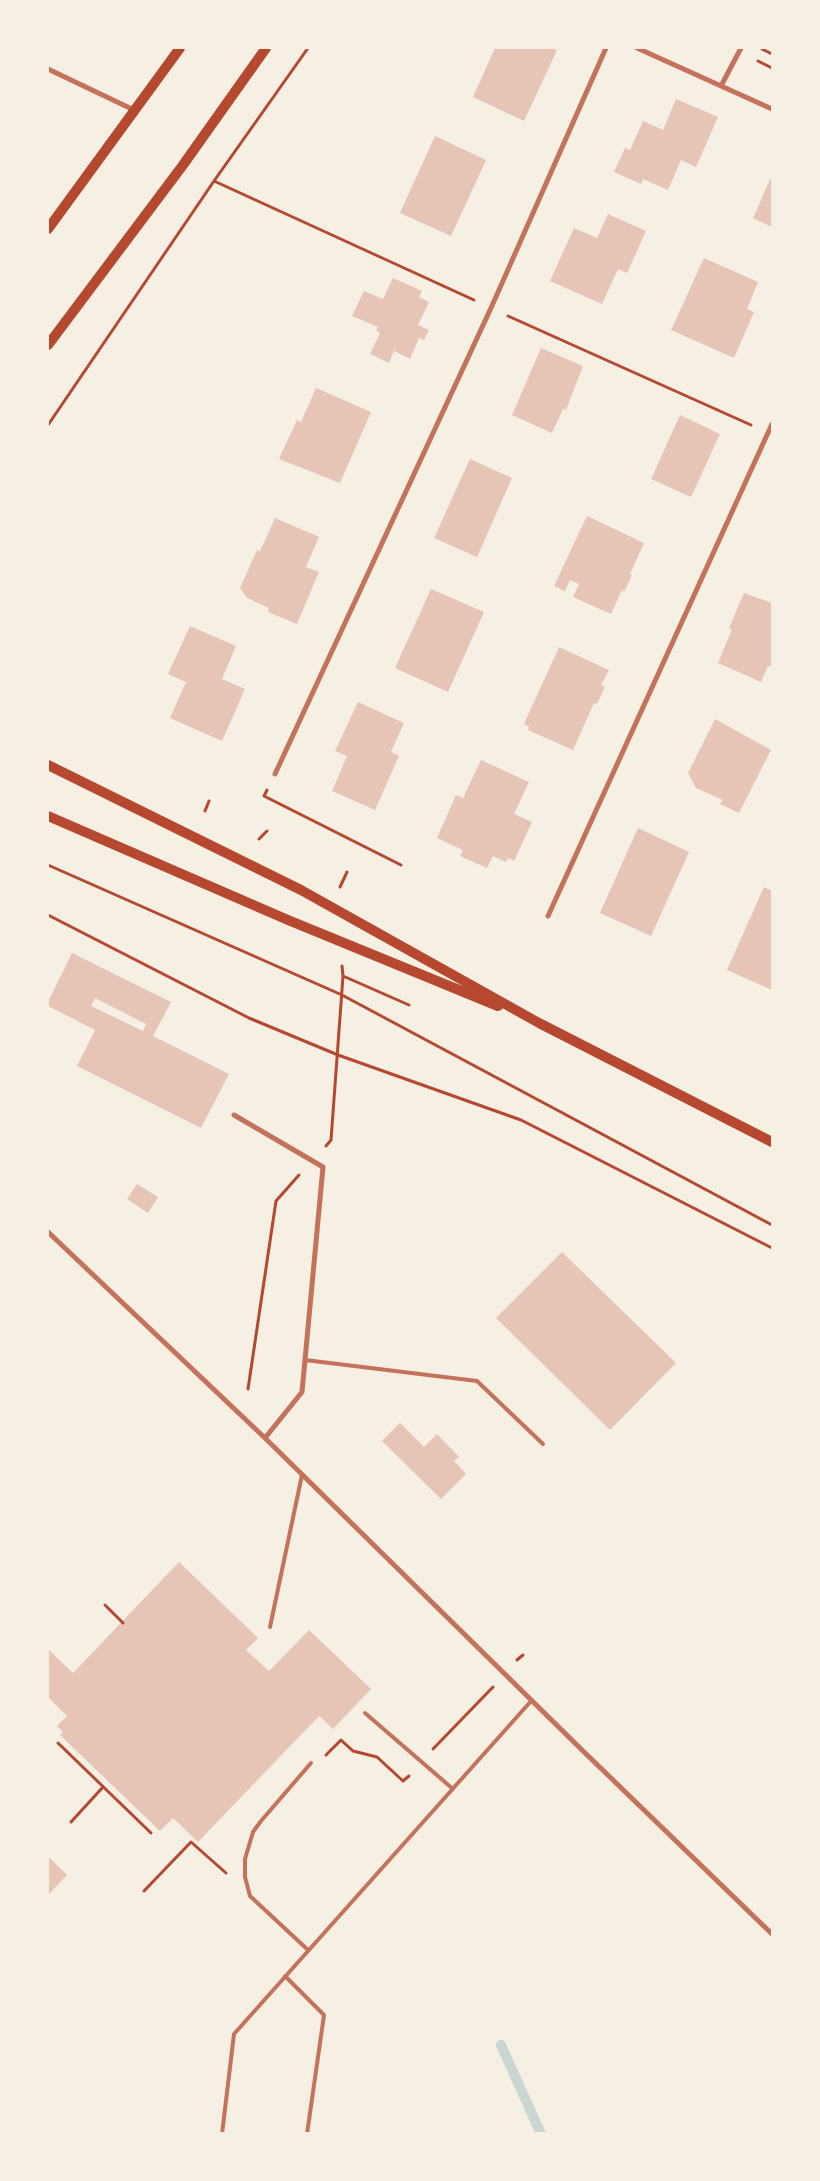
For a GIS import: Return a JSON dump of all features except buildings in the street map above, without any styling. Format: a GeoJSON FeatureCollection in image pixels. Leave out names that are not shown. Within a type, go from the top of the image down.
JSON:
{"type":"FeatureCollection","features":[{"type":"Feature","properties":{"kind":"main road"},"geometry":{"type":"LineString","coordinates":[[48,229],[180,48]]}},
{"type":"Feature","properties":{"kind":"main road"},"geometry":{"type":"LineString","coordinates":[[48,345],[183,164],[266,48]]}},
{"type":"Feature","properties":{"kind":"main road"},"geometry":{"type":"LineString","coordinates":[[48,765],[302,890],[539,1023],[772,1142]]}},
{"type":"Feature","properties":{"kind":"main road"},"geometry":{"type":"LineString","coordinates":[[48,816],[288,920],[539,1023]]}},
{"type":"Feature","properties":{"kind":"street"},"geometry":{"type":"LineString","coordinates":[[275,774],[491,308],[606,48]]}},
{"type":"Feature","properties":{"kind":"street"},"geometry":{"type":"LineString","coordinates":[[637,48],[772,109]]}},
{"type":"Feature","properties":{"kind":"street"},"geometry":{"type":"LineString","coordinates":[[721,86],[741,48]]}},
{"type":"Feature","properties":{"kind":"street"},"geometry":{"type":"LineString","coordinates":[[48,69],[134,111]]}},
{"type":"Feature","properties":{"kind":"street"},"geometry":{"type":"LineString","coordinates":[[548,916],[772,424]]}},
{"type":"Feature","properties":{"kind":"street"},"geometry":{"type":"LineString","coordinates":[[234,1115],[323,1167],[302,1392],[265,1438]]}},
{"type":"Feature","properties":{"kind":"street"},"geometry":{"type":"LineString","coordinates":[[48,1232],[265,1438],[772,1934]]}},
{"type":"Feature","properties":{"kind":"lane"},"geometry":{"type":"LineString","coordinates":[[305,1360],[477,1381],[543,1444]]}},
{"type":"Feature","properties":{"kind":"lane"},"geometry":{"type":"LineString","coordinates":[[270,1627],[302,1475]]}},
{"type":"Feature","properties":{"kind":"lane"},"geometry":{"type":"LineString","coordinates":[[222,2134],[234,2034],[532,1700]]}},
{"type":"Feature","properties":{"kind":"lane"},"geometry":{"type":"LineString","coordinates":[[365,1713],[452,1789]]}},
{"type":"Feature","properties":{"kind":"lane"},"geometry":{"type":"LineString","coordinates":[[308,1950],[250,1896],[245,1877],[245,1859],[253,1832],[310,1763]]}},
{"type":"Feature","properties":{"kind":"lane"},"geometry":{"type":"LineString","coordinates":[[285,1976],[324,2015],[307,2134]]}},
{"type":"Feature","properties":{"kind":"path"},"geometry":{"type":"LineString","coordinates":[[48,425],[214,181],[308,48]]}},
{"type":"Feature","properties":{"kind":"path"},"geometry":{"type":"LineString","coordinates":[[762,49],[772,54]]}},
{"type":"Feature","properties":{"kind":"path"},"geometry":{"type":"LineString","coordinates":[[758,61],[772,68]]}},
{"type":"Feature","properties":{"kind":"path"},"geometry":{"type":"LineString","coordinates":[[214,181],[475,300]]}},
{"type":"Feature","properties":{"kind":"path"},"geometry":{"type":"LineString","coordinates":[[506,314],[755,426]]}},
{"type":"Feature","properties":{"kind":"path"},"geometry":{"type":"LineString","coordinates":[[275,774],[264,796],[402,865]]}},
{"type":"Feature","properties":{"kind":"path"},"geometry":{"type":"LineString","coordinates":[[205,811],[209,801]]}},
{"type":"Feature","properties":{"kind":"path"},"geometry":{"type":"LineString","coordinates":[[259,839],[267,831]]}},
{"type":"Feature","properties":{"kind":"path"},"geometry":{"type":"LineString","coordinates":[[48,865],[342,995],[772,1225]]}},
{"type":"Feature","properties":{"kind":"path"},"geometry":{"type":"LineString","coordinates":[[339,890],[347,872]]}},
{"type":"Feature","properties":{"kind":"path"},"geometry":{"type":"LineString","coordinates":[[48,914],[249,1018],[338,1055],[521,1120],[772,1248]]}},
{"type":"Feature","properties":{"kind":"path"},"geometry":{"type":"LineString","coordinates":[[248,1389],[276,1200],[331,1140],[344,967],[336,962]]}},
{"type":"Feature","properties":{"kind":"path"},"geometry":{"type":"LineString","coordinates":[[343,976],[409,1005]]}},
{"type":"Feature","properties":{"kind":"path"},"geometry":{"type":"LineString","coordinates":[[105,1605],[123,1623]]}},
{"type":"Feature","properties":{"kind":"path"},"geometry":{"type":"LineString","coordinates":[[322,1760],[341,1740],[353,1751],[377,1757],[403,1781],[523,1654]]}},
{"type":"Feature","properties":{"kind":"path"},"geometry":{"type":"LineString","coordinates":[[58,1743],[151,1833]]}},
{"type":"Feature","properties":{"kind":"path"},"geometry":{"type":"LineString","coordinates":[[71,1822],[103,1787]]}},
{"type":"Feature","properties":{"kind":"path"},"geometry":{"type":"LineString","coordinates":[[144,1891],[191,1842],[202,1852]]}},
{"type":"Feature","properties":{"kind":"waterway"},"geometry":{"type":"LineString","coordinates":[[501,2045],[541,2134]]}}]}
